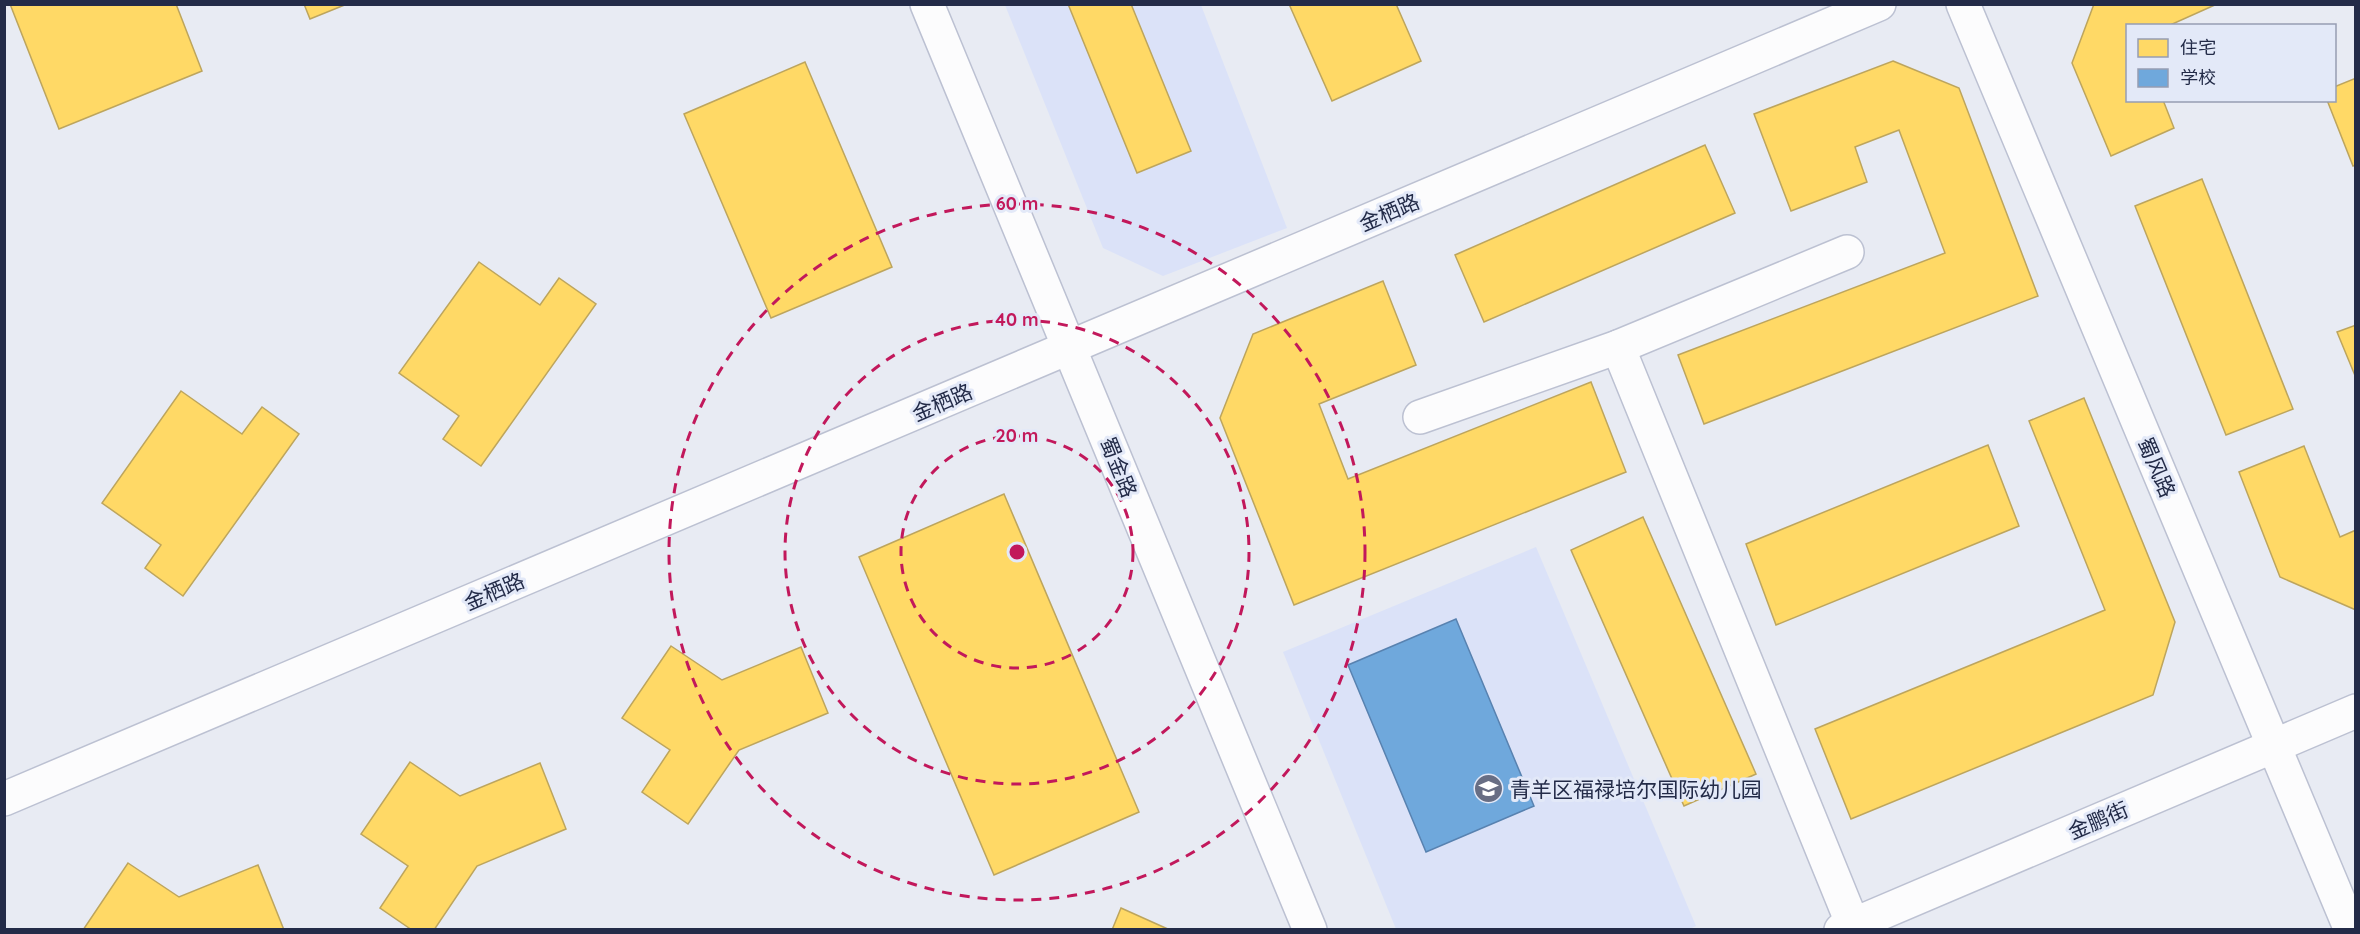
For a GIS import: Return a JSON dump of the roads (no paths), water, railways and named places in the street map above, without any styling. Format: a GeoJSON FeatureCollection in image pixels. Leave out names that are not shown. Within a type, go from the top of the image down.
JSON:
{"type":"FeatureCollection","features":[{"type":"Feature","properties":{"kind":"street","name":"蜀金路"},"geometry":{"type":"LineString","coordinates":[[927,4],[1310,930]]}},
{"type":"Feature","properties":{"kind":"street","name":"金栖路"},"geometry":{"type":"LineString","coordinates":[[4,799],[1878,4]]}},
{"type":"Feature","properties":{"kind":"street","name":"蜀风路"},"geometry":{"type":"LineString","coordinates":[[1963,4],[2351,930]]}},
{"type":"Feature","properties":{"kind":"street"},"geometry":{"type":"LineString","coordinates":[[1420,417],[1618,347],[1847,252]]}},
{"type":"Feature","properties":{"kind":"street"},"geometry":{"type":"LineString","coordinates":[[1618,347],[1850,928]]}},
{"type":"Feature","properties":{"kind":"street","name":"金鹏街"},"geometry":{"type":"LineString","coordinates":[[1850,928],[2355,711]]}},
{"type":"Feature","properties":{"kind":"place","name":"青羊区福禄培尔国际幼儿园"},"geometry":{"type":"Point","coordinates":[1489,789]}}]}
